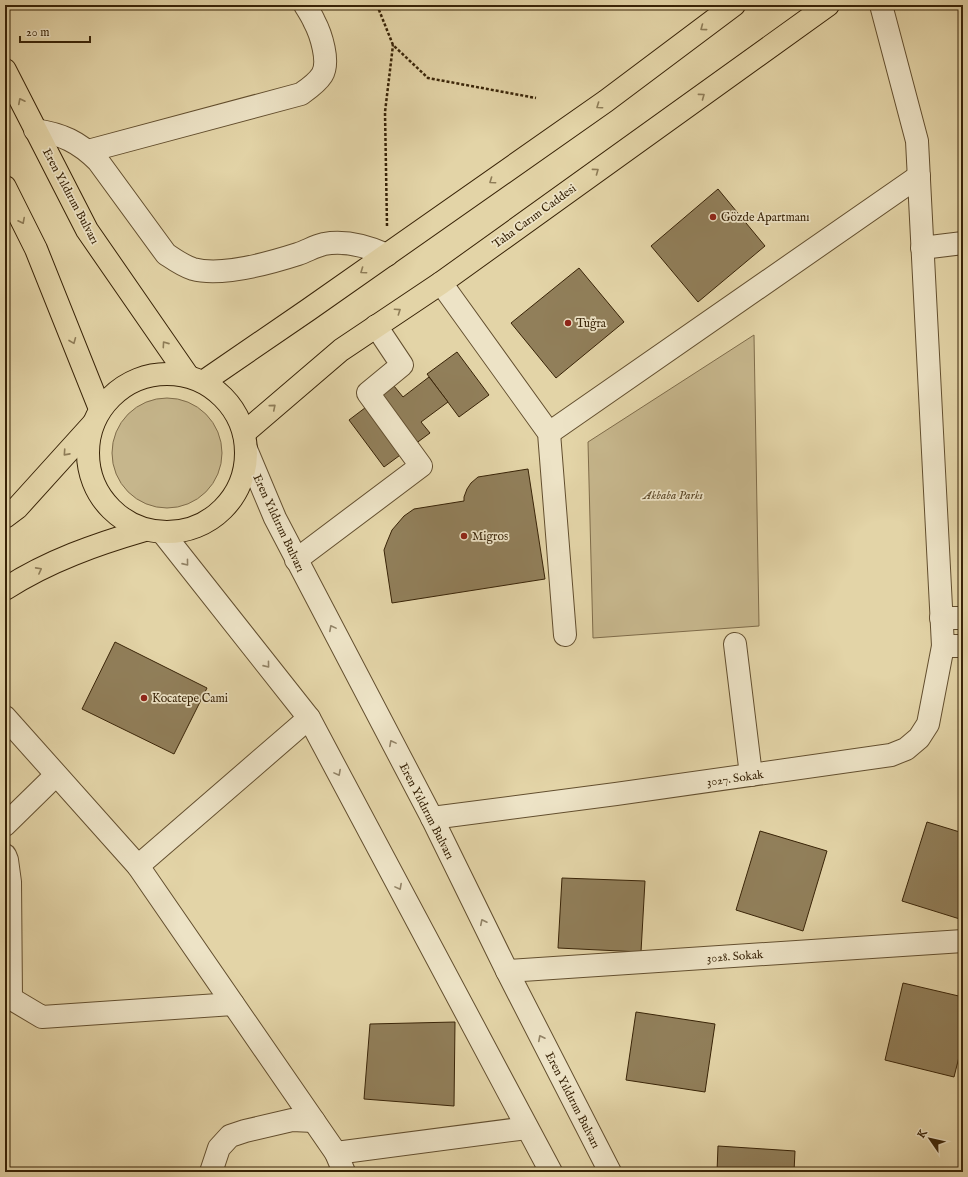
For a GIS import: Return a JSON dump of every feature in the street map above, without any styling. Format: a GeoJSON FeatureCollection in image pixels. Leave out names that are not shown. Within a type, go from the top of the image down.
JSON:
{"type":"FeatureCollection","features":[{"type":"Feature","properties":{"kind":"main road"},"geometry":{"type":"LineString","coordinates":[[195,379],[387,255],[606,101],[734,5]]}},
{"type":"Feature","properties":{"kind":"main road","name":"Taha Carım Caddesi"},"geometry":{"type":"LineString","coordinates":[[245,441],[341,350],[440,283],[828,5]]}},
{"type":"Feature","properties":{"kind":"main road","name":"Eren Yıldırım Bulvarı"},"geometry":{"type":"LineString","coordinates":[[5,70],[86,230],[195,379]]}},
{"type":"Feature","properties":{"kind":"main road"},"geometry":{"type":"LineString","coordinates":[[5,187],[36,249],[96,417],[88,440],[87,457],[90,473],[96,489],[104,503],[130,524],[154,531],[178,532],[195,527],[210,520],[222,509],[233,496],[241,482],[245,466],[245,441],[238,417],[229,403],[217,391],[195,379],[172,374],[155,374],[124,386],[115,393],[96,417],[17,508],[5,518]]}},
{"type":"Feature","properties":{"kind":"main road"},"geometry":{"type":"LineString","coordinates":[[5,589],[48,565],[80,552],[112,540],[154,531]]}},
{"type":"Feature","properties":{"kind":"street"},"geometry":{"type":"LineString","coordinates":[[88,151],[301,94],[314,84],[322,74],[325,62],[322,40],[305,5]]}},
{"type":"Feature","properties":{"kind":"street","name":"3027. Sokak"},"geometry":{"type":"LineString","coordinates":[[432,818],[751,776],[891,755],[906,749],[919,738],[928,724],[953,646],[941,618],[917,142],[882,5]]}},
{"type":"Feature","properties":{"kind":"street"},"geometry":{"type":"LineString","coordinates":[[35,130],[63,136],[76,142],[88,151],[98,161],[166,254],[178,263],[192,269],[207,272],[218,272],[254,266],[278,260],[323,245],[339,243],[354,244],[371,248],[387,255]]}},
{"type":"Feature","properties":{"kind":"street"},"geometry":{"type":"LineString","coordinates":[[549,433],[919,176]]}},
{"type":"Feature","properties":{"kind":"street"},"geometry":{"type":"LineString","coordinates":[[922,248],[963,244]]}},
{"type":"Feature","properties":{"kind":"street"},"geometry":{"type":"LineString","coordinates":[[440,283],[549,433],[566,636]]}},
{"type":"Feature","properties":{"kind":"street"},"geometry":{"type":"LineString","coordinates":[[296,560],[422,466],[368,393],[402,365],[376,326]]}},
{"type":"Feature","properties":{"kind":"street","name":"Eren Yıldırım Bulvarı"},"geometry":{"type":"LineString","coordinates":[[245,441],[274,518],[432,818],[507,971],[610,1172]]}},
{"type":"Feature","properties":{"kind":"street"},"geometry":{"type":"LineString","coordinates":[[154,531],[309,718],[551,1172]]}},
{"type":"Feature","properties":{"kind":"street"},"geometry":{"type":"LineString","coordinates":[[941,618],[963,618]]}},
{"type":"Feature","properties":{"kind":"street"},"geometry":{"type":"LineString","coordinates":[[735,644],[751,776]]}},
{"type":"Feature","properties":{"kind":"street"},"geometry":{"type":"LineString","coordinates":[[5,717],[138,866],[314,1121],[340,1163],[527,1128]]}},
{"type":"Feature","properties":{"kind":"street"},"geometry":{"type":"LineString","coordinates":[[138,866],[309,718]]}},
{"type":"Feature","properties":{"kind":"street"},"geometry":{"type":"LineString","coordinates":[[5,825],[56,774]]}},
{"type":"Feature","properties":{"kind":"street"},"geometry":{"type":"LineString","coordinates":[[5,855],[10,882],[8,997],[42,1017],[233,1004]]}},
{"type":"Feature","properties":{"kind":"street","name":"3028. Sokak"},"geometry":{"type":"LineString","coordinates":[[507,971],[963,941]]}},
{"type":"Feature","properties":{"kind":"street"},"geometry":{"type":"LineString","coordinates":[[211,1172],[219,1148],[230,1136],[292,1120],[314,1121]]}},
{"type":"Feature","properties":{"kind":"path"},"geometry":{"type":"LineString","coordinates":[[377,5],[393,45],[428,78],[536,98]]}},
{"type":"Feature","properties":{"kind":"path"},"geometry":{"type":"LineString","coordinates":[[387,255],[385,112],[393,45]]}},
{"type":"Feature","properties":{"kind":"green space","name":"Akbaba Parkı"},"geometry":{"type":"Polygon","coordinates":[[[754,335],[759,626],[593,638],[588,442],[754,335]]]}},
{"type":"Feature","properties":{"kind":"green space"},"geometry":{"type":"Polygon","coordinates":[[[167,398],[188,402],[206,414],[218,432],[222,453],[218,474],[206,492],[188,504],[167,508],[146,504],[128,492],[116,474],[112,453],[116,432],[128,414],[146,402],[167,398]]]}},
{"type":"Feature","properties":{"kind":"building","name":"Gözde Apartmanı"},"geometry":{"type":"Polygon","coordinates":[[[718,189],[765,246],[698,302],[651,246],[718,189]]]}},
{"type":"Feature","properties":{"kind":"building","name":"Tuğra"},"geometry":{"type":"Polygon","coordinates":[[[579,268],[624,322],[556,378],[511,323],[579,268]]]}},
{"type":"Feature","properties":{"kind":"building"},"geometry":{"type":"Polygon","coordinates":[[[457,352],[489,395],[459,417],[427,374],[457,352]]]}},
{"type":"Feature","properties":{"kind":"building"},"geometry":{"type":"Polygon","coordinates":[[[429,377],[448,402],[421,422],[430,433],[384,467],[349,420],[394,386],[403,397],[429,377]]]}},
{"type":"Feature","properties":{"kind":"building","name":"Migros"},"geometry":{"type":"Polygon","coordinates":[[[528,469],[545,579],[392,603],[384,550],[392,530],[404,516],[414,509],[464,501],[467,489],[478,477],[528,469]]]}},
{"type":"Feature","properties":{"kind":"building","name":"Kocatepe Cami"},"geometry":{"type":"Polygon","coordinates":[[[115,642],[207,688],[174,754],[82,709],[115,642]]]}},
{"type":"Feature","properties":{"kind":"building"},"geometry":{"type":"Polygon","coordinates":[[[927,822],[963,833],[963,920],[902,901],[927,822]]]}},
{"type":"Feature","properties":{"kind":"building"},"geometry":{"type":"Polygon","coordinates":[[[760,831],[827,851],[803,931],[736,910],[760,831]]]}},
{"type":"Feature","properties":{"kind":"building"},"geometry":{"type":"Polygon","coordinates":[[[562,878],[645,881],[641,952],[558,948],[562,878]]]}},
{"type":"Feature","properties":{"kind":"building"},"geometry":{"type":"Polygon","coordinates":[[[903,983],[963,997],[963,1041],[954,1077],[885,1060],[903,983]]]}},
{"type":"Feature","properties":{"kind":"building"},"geometry":{"type":"Polygon","coordinates":[[[636,1012],[715,1024],[705,1092],[626,1080],[636,1012]]]}},
{"type":"Feature","properties":{"kind":"building"},"geometry":{"type":"Polygon","coordinates":[[[455,1022],[454,1106],[364,1099],[370,1024],[455,1022]]]}},
{"type":"Feature","properties":{"kind":"building"},"geometry":{"type":"Polygon","coordinates":[[[718,1146],[795,1151],[794,1172],[717,1172],[718,1146]]]}},
{"type":"Feature","properties":{"kind":"place","name":"Gözde Apartmanı"},"geometry":{"type":"Point","coordinates":[713,217]}},
{"type":"Feature","properties":{"kind":"place","name":"Tuğra"},"geometry":{"type":"Point","coordinates":[568,323]}},
{"type":"Feature","properties":{"kind":"place","name":"Migros"},"geometry":{"type":"Point","coordinates":[464,536]}},
{"type":"Feature","properties":{"kind":"place","name":"Kocatepe Cami"},"geometry":{"type":"Point","coordinates":[144,698]}}]}
